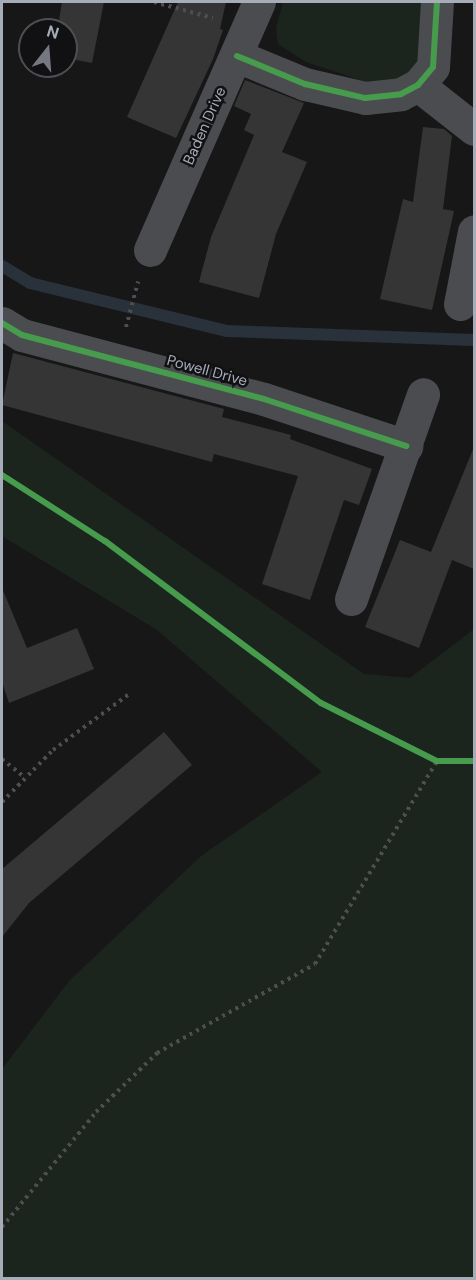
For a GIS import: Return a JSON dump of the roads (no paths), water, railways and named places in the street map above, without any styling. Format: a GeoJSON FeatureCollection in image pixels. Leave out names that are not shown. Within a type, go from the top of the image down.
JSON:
{"type":"FeatureCollection","features":[{"type":"Feature","properties":{"kind":"street"},"geometry":{"type":"LineString","coordinates":[[248,29],[305,84],[365,98],[401,94],[418,85],[433,67],[437,2]]}},
{"type":"Feature","properties":{"kind":"street","name":"Baden Drive"},"geometry":{"type":"LineString","coordinates":[[150,250],[248,29]]}},
{"type":"Feature","properties":{"kind":"street"},"geometry":{"type":"LineString","coordinates":[[418,85],[474,129]]}},
{"type":"Feature","properties":{"kind":"street"},"geometry":{"type":"LineString","coordinates":[[460,304],[474,231]]}},
{"type":"Feature","properties":{"kind":"street","name":"Powell Drive"},"geometry":{"type":"LineString","coordinates":[[2,323],[22,335],[264,399],[406,446]]}},
{"type":"Feature","properties":{"kind":"street"},"geometry":{"type":"LineString","coordinates":[[351,599],[423,394]]}},
{"type":"Feature","properties":{"kind":"waterway"},"geometry":{"type":"LineString","coordinates":[[2,266],[30,283],[227,331],[474,340]]}}]}
